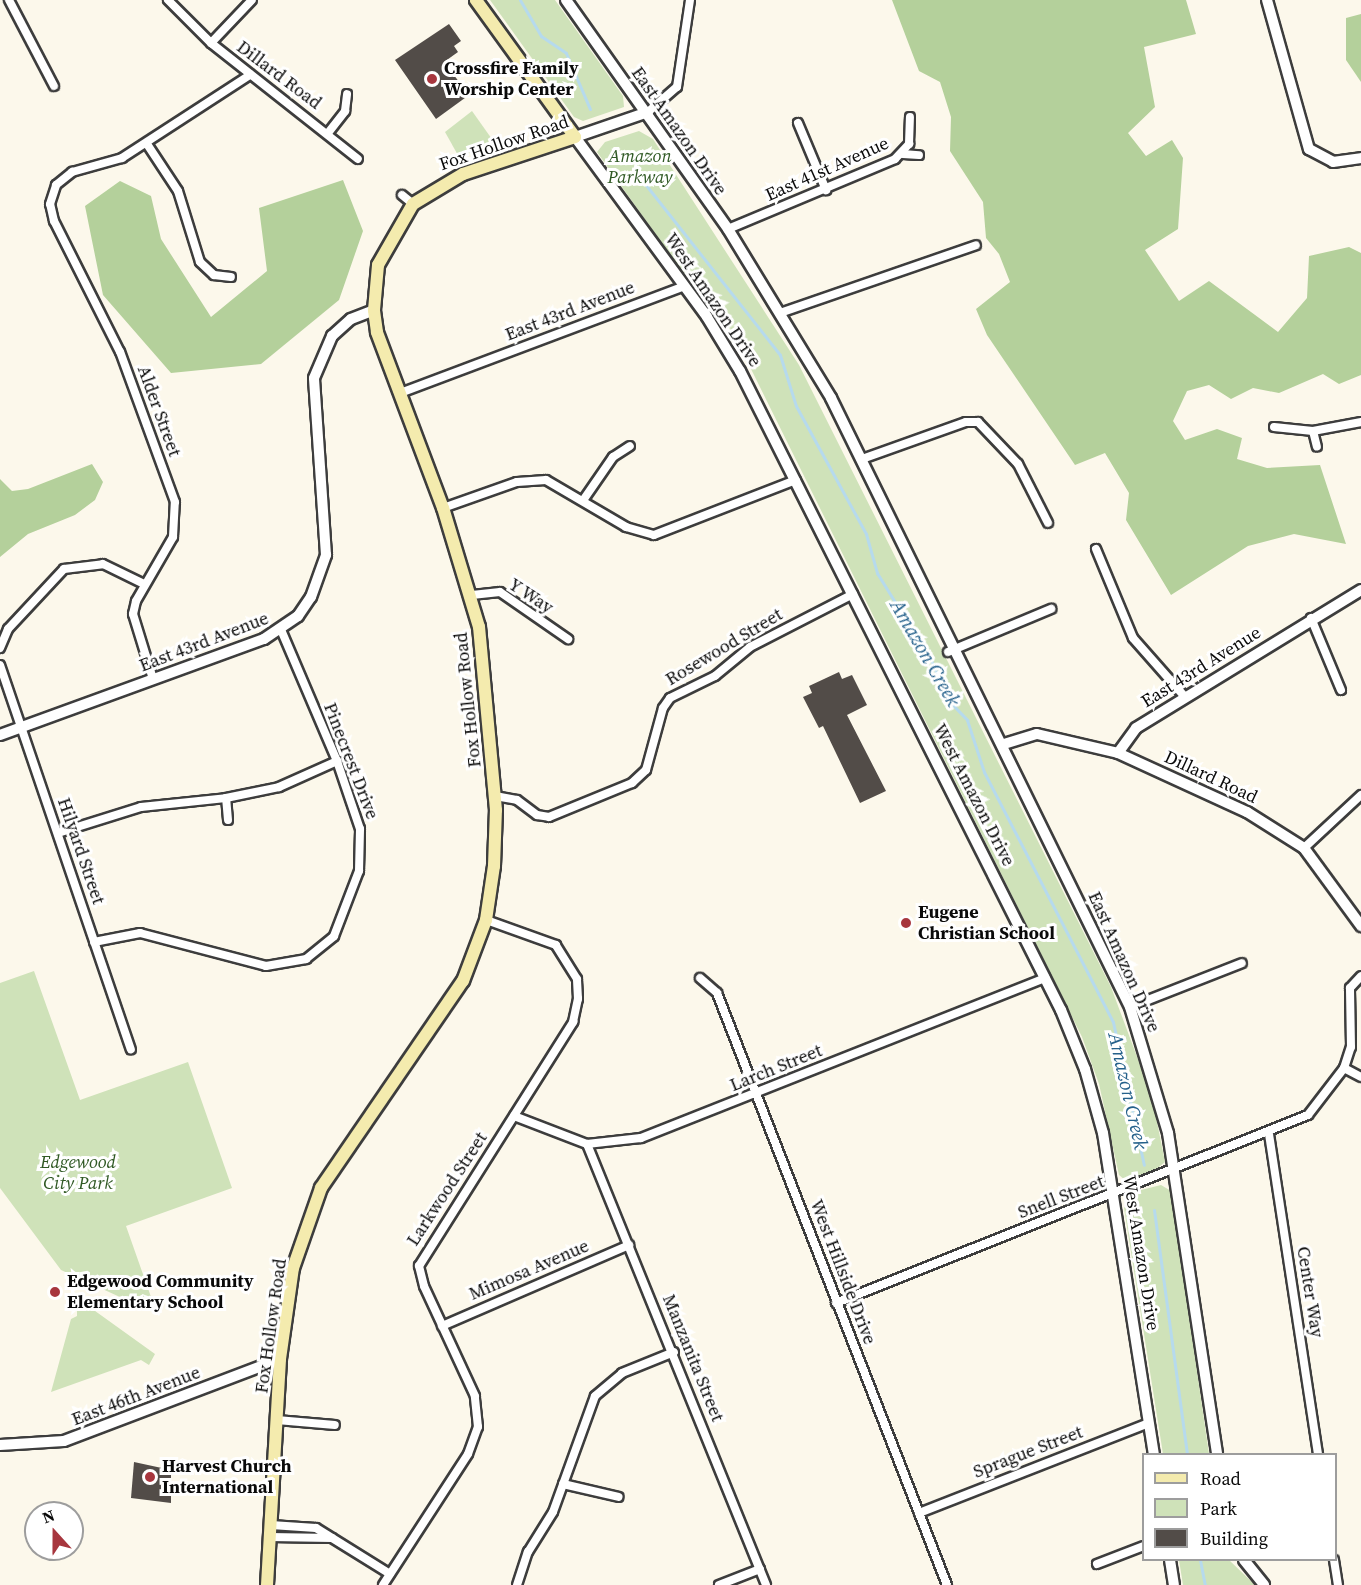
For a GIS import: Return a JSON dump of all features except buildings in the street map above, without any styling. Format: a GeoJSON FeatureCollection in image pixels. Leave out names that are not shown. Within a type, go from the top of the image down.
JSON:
{"type":"FeatureCollection","features":[{"type":"Feature","properties":{"kind":"main road","name":"West Amazon Drive"},"geometry":{"type":"LineString","coordinates":[[476,0],[575,137]]}},
{"type":"Feature","properties":{"kind":"main road","name":"Fox Hollow Road"},"geometry":{"type":"LineString","coordinates":[[267,1585],[280,1359],[293,1268],[321,1188],[454,999],[486,920],[495,796],[486,677],[472,595],[376,332],[374,310],[378,265],[414,204],[463,174],[575,137]]}},
{"type":"Feature","properties":{"kind":"street"},"geometry":{"type":"LineString","coordinates":[[9,0],[54,86]]}},
{"type":"Feature","properties":{"kind":"street","name":"Dillard Road"},"geometry":{"type":"LineString","coordinates":[[168,0],[211,43],[328,133],[358,159]]}},
{"type":"Feature","properties":{"kind":"street","name":"Dillard Road"},"geometry":{"type":"LineString","coordinates":[[211,43],[252,0]]}},
{"type":"Feature","properties":{"kind":"street","name":"East Amazon Drive"},"geometry":{"type":"LineString","coordinates":[[566,0],[648,112],[783,312],[862,459],[952,650],[1004,744],[1130,1007],[1158,1088],[1174,1170],[1217,1453]]}},
{"type":"Feature","properties":{"kind":"street"},"geometry":{"type":"LineString","coordinates":[[648,112],[677,87],[690,0]]}},
{"type":"Feature","properties":{"kind":"street"},"geometry":{"type":"LineString","coordinates":[[1267,0],[1306,145],[1318,158],[1333,162],[1361,158]]}},
{"type":"Feature","properties":{"kind":"street"},"geometry":{"type":"LineString","coordinates":[[231,277],[214,275],[200,262],[187,232],[178,191],[147,144],[250,75]]}},
{"type":"Feature","properties":{"kind":"street","name":"Dillard Road"},"geometry":{"type":"LineString","coordinates":[[328,133],[345,111],[347,93]]}},
{"type":"Feature","properties":{"kind":"street","name":"Fox Hollow Road"},"geometry":{"type":"LineString","coordinates":[[575,137],[648,112]]}},
{"type":"Feature","properties":{"kind":"street","name":"East 41st Avenue"},"geometry":{"type":"LineString","coordinates":[[728,229],[826,190],[903,154],[909,144],[910,117]]}},
{"type":"Feature","properties":{"kind":"street"},"geometry":{"type":"LineString","coordinates":[[798,123],[826,190]]}},
{"type":"Feature","properties":{"kind":"street","name":"West Amazon Drive"},"geometry":{"type":"LineString","coordinates":[[575,137],[730,352],[1045,978],[1085,1069],[1114,1193],[1154,1453]]}},
{"type":"Feature","properties":{"kind":"street","name":"Alder Street"},"geometry":{"type":"LineString","coordinates":[[147,144],[113,162],[79,168],[56,185],[51,213],[120,352],[175,502],[173,537],[136,601],[134,624],[153,679]]}},
{"type":"Feature","properties":{"kind":"street"},"geometry":{"type":"LineString","coordinates":[[903,154],[919,155]]}},
{"type":"Feature","properties":{"kind":"street"},"geometry":{"type":"LineString","coordinates":[[402,195],[414,204]]}},
{"type":"Feature","properties":{"kind":"street"},"geometry":{"type":"LineString","coordinates":[[783,312],[976,245]]}},
{"type":"Feature","properties":{"kind":"street","name":"East 43rd Avenue"},"geometry":{"type":"LineString","coordinates":[[400,393],[684,286]]}},
{"type":"Feature","properties":{"kind":"street","name":"East 43rd Avenue"},"geometry":{"type":"LineString","coordinates":[[0,735],[281,630],[311,597],[326,555],[314,378],[332,336],[351,319],[374,310]]}},
{"type":"Feature","properties":{"kind":"street"},"geometry":{"type":"LineString","coordinates":[[862,459],[966,422],[978,423],[1018,464],[1048,523]]}},
{"type":"Feature","properties":{"kind":"street"},"geometry":{"type":"LineString","coordinates":[[1274,427],[1313,431],[1361,422]]}},
{"type":"Feature","properties":{"kind":"street"},"geometry":{"type":"LineString","coordinates":[[1313,431],[1317,447]]}},
{"type":"Feature","properties":{"kind":"street"},"geometry":{"type":"LineString","coordinates":[[584,499],[613,457],[630,446]]}},
{"type":"Feature","properties":{"kind":"street"},"geometry":{"type":"LineString","coordinates":[[442,508],[532,479],[559,483],[626,526],[654,535],[796,480]]}},
{"type":"Feature","properties":{"kind":"street"},"geometry":{"type":"LineString","coordinates":[[1096,549],[1133,638],[1185,697]]}},
{"type":"Feature","properties":{"kind":"street"},"geometry":{"type":"LineString","coordinates":[[0,648],[8,628],[55,576],[70,566],[103,564],[144,584]]}},
{"type":"Feature","properties":{"kind":"street","name":"East 43rd Avenue"},"geometry":{"type":"LineString","coordinates":[[1118,753],[1129,733],[1311,618],[1361,590]]}},
{"type":"Feature","properties":{"kind":"street","name":"Y Way"},"geometry":{"type":"LineString","coordinates":[[472,595],[500,592],[568,639]]}},
{"type":"Feature","properties":{"kind":"street","name":"Rosewood Street"},"geometry":{"type":"LineString","coordinates":[[495,796],[517,800],[537,815],[549,817],[632,783],[646,770],[663,708],[670,698],[714,676],[750,647],[853,594]]}},
{"type":"Feature","properties":{"kind":"street"},"geometry":{"type":"LineString","coordinates":[[952,650],[1052,609]]}},
{"type":"Feature","properties":{"kind":"street"},"geometry":{"type":"LineString","coordinates":[[1311,618],[1341,690]]}},
{"type":"Feature","properties":{"kind":"street","name":"Pinecrest Drive"},"geometry":{"type":"LineString","coordinates":[[94,942],[140,933],[266,966],[289,965],[321,950],[341,921],[363,851],[337,761],[281,630]]}},
{"type":"Feature","properties":{"kind":"street","name":"Hilyard Street"},"geometry":{"type":"LineString","coordinates":[[0,665],[131,1049]]}},
{"type":"Feature","properties":{"kind":"street","name":"Dillard Road"},"geometry":{"type":"LineString","coordinates":[[1004,744],[1037,734],[1118,753],[1247,812],[1304,848],[1361,926]]}},
{"type":"Feature","properties":{"kind":"street"},"geometry":{"type":"LineString","coordinates":[[58,832],[141,807],[226,798],[279,788],[337,761]]}},
{"type":"Feature","properties":{"kind":"street"},"geometry":{"type":"LineString","coordinates":[[1304,848],[1361,795]]}},
{"type":"Feature","properties":{"kind":"street"},"geometry":{"type":"LineString","coordinates":[[226,798],[228,820]]}},
{"type":"Feature","properties":{"kind":"street","name":"Larkwood Street"},"geometry":{"type":"LineString","coordinates":[[383,1585],[468,1454],[478,1427],[475,1396],[442,1326],[419,1266],[573,1022],[577,979],[556,945],[486,920]]}},
{"type":"Feature","properties":{"kind":"street"},"geometry":{"type":"LineString","coordinates":[[1130,1007],[1242,963]]}},
{"type":"Feature","properties":{"kind":"street","name":"Snell Street"},"geometry":{"type":"LineString","coordinates":[[836,1303],[1269,1134],[1317,1108],[1344,1068],[1351,1047],[1350,988],[1361,976]]}},
{"type":"Feature","properties":{"kind":"street","name":"West Hillside Drive"},"geometry":{"type":"LineString","coordinates":[[700,978],[717,993],[947,1585]]}},
{"type":"Feature","properties":{"kind":"street","name":"Larch Street"},"geometry":{"type":"LineString","coordinates":[[514,1116],[587,1144],[640,1138],[1045,978]]}},
{"type":"Feature","properties":{"kind":"street"},"geometry":{"type":"LineString","coordinates":[[1344,1068],[1361,1077]]}},
{"type":"Feature","properties":{"kind":"street","name":"Center Way"},"geometry":{"type":"LineString","coordinates":[[1269,1134],[1318,1453]]}},
{"type":"Feature","properties":{"kind":"street","name":"Manzanita Street"},"geometry":{"type":"LineString","coordinates":[[587,1144],[674,1352],[766,1585]]}},
{"type":"Feature","properties":{"kind":"street","name":"Mimosa Avenue"},"geometry":{"type":"LineString","coordinates":[[442,1326],[629,1245]]}},
{"type":"Feature","properties":{"kind":"street"},"geometry":{"type":"LineString","coordinates":[[517,1585],[563,1484],[583,1420],[601,1388],[622,1372],[674,1352]]}},
{"type":"Feature","properties":{"kind":"street","name":"East 46th Avenue"},"geometry":{"type":"LineString","coordinates":[[0,1445],[63,1441],[280,1359]]}},
{"type":"Feature","properties":{"kind":"street","name":"Fox Hollow Road"},"geometry":{"type":"LineString","coordinates":[[277,1420],[335,1425]]}},
{"type":"Feature","properties":{"kind":"street","name":"Sprague Street"},"geometry":{"type":"LineString","coordinates":[[919,1513],[1149,1423]]}},
{"type":"Feature","properties":{"kind":"street"},"geometry":{"type":"LineString","coordinates":[[563,1484],[619,1497]]}},
{"type":"Feature","properties":{"kind":"street"},"geometry":{"type":"LineString","coordinates":[[271,1531],[316,1528],[390,1574]]}},
{"type":"Feature","properties":{"kind":"street"},"geometry":{"type":"LineString","coordinates":[[1097,1564],[1142,1546]]}},
{"type":"Feature","properties":{"kind":"street"},"geometry":{"type":"LineString","coordinates":[[1170,1561],[1174,1585]]}},
{"type":"Feature","properties":{"kind":"street"},"geometry":{"type":"LineString","coordinates":[[1245,1561],[1264,1585]]}},
{"type":"Feature","properties":{"kind":"street"},"geometry":{"type":"LineString","coordinates":[[1334,1561],[1338,1585]]}},
{"type":"Feature","properties":{"kind":"street"},"geometry":{"type":"LineString","coordinates":[[719,1585],[760,1569]]}},
{"type":"Feature","properties":{"kind":"green space","name":"Amazon Parkway"},"geometry":{"type":"Polygon","coordinates":[[[490,0],[555,0],[623,96],[624,107],[583,121],[574,117],[490,0]]]}},
{"type":"Feature","properties":{"kind":"green space"},"geometry":{"type":"Polygon","coordinates":[[[892,0],[1186,0],[1196,34],[1144,47],[1155,107],[1128,133],[1146,156],[1172,140],[1183,158],[1178,229],[1145,250],[1179,301],[1209,281],[1278,332],[1307,298],[1309,256],[1349,247],[1361,253],[1361,375],[1339,384],[1323,374],[1279,393],[1253,388],[1231,399],[1209,385],[1187,391],[1173,421],[1185,440],[1217,429],[1242,438],[1237,459],[1267,468],[1320,465],[1346,544],[1294,534],[1248,546],[1171,595],[1126,520],[1129,493],[1105,453],[1075,465],[987,335],[976,309],[1010,282],[999,254],[986,238],[983,202],[950,151],[951,117],[940,82],[919,71],[892,0]]]}},
{"type":"Feature","properties":{"kind":"green space"},"geometry":{"type":"Polygon","coordinates":[[[1361,14],[1361,82],[1346,60],[1346,18],[1361,14]]]}},
{"type":"Feature","properties":{"kind":"green space"},"geometry":{"type":"Polygon","coordinates":[[[472,111],[494,142],[459,157],[445,132],[472,111]]]}},
{"type":"Feature","properties":{"kind":"green space","name":"Amazon Parkway"},"geometry":{"type":"Polygon","coordinates":[[[639,131],[653,139],[799,365],[1111,987],[1152,1097],[1165,1162],[1150,1174],[1126,1181],[1119,1175],[1099,1084],[1082,1037],[750,367],[597,152],[605,142],[639,131]]]}},
{"type":"Feature","properties":{"kind":"green space"},"geometry":{"type":"Polygon","coordinates":[[[343,180],[363,231],[339,300],[261,364],[171,373],[103,295],[85,206],[120,181],[151,196],[161,239],[211,317],[267,271],[259,208],[343,180]]]}},
{"type":"Feature","properties":{"kind":"green space"},"geometry":{"type":"Polygon","coordinates":[[[92,464],[103,482],[95,500],[75,515],[28,534],[0,557],[0,479],[12,491],[28,489],[92,464]]]}},
{"type":"Feature","properties":{"kind":"green space","name":"Edgewood City Park"},"geometry":{"type":"Polygon","coordinates":[[[34,971],[80,1100],[188,1062],[232,1188],[126,1226],[157,1314],[61,1270],[0,1188],[0,983],[34,971]]]}},
{"type":"Feature","properties":{"kind":"green space"},"geometry":{"type":"Polygon","coordinates":[[[1161,1185],[1171,1191],[1209,1453],[1163,1453],[1124,1208],[1141,1190],[1161,1185]]]}},
{"type":"Feature","properties":{"kind":"green space"},"geometry":{"type":"Polygon","coordinates":[[[77,1298],[155,1354],[149,1365],[141,1360],[51,1392],[71,1319],[77,1316],[77,1298]]]}},
{"type":"Feature","properties":{"kind":"green space"},"geometry":{"type":"Polygon","coordinates":[[[1179,1561],[1230,1561],[1255,1585],[1183,1585],[1179,1561]]]}},
{"type":"Feature","properties":{"kind":"waterway","name":"Amazon Creek"},"geometry":{"type":"LineString","coordinates":[[520,0],[541,36],[566,53],[590,109]]}},
{"type":"Feature","properties":{"kind":"waterway","name":"Amazon Creek"},"geometry":{"type":"LineString","coordinates":[[638,175],[780,355],[796,406],[866,534],[877,573],[931,660],[948,700],[967,720],[984,772],[1113,1022],[1144,1165]]}},
{"type":"Feature","properties":{"kind":"waterway","name":"Amazon Creek"},"geometry":{"type":"LineString","coordinates":[[1154,1210],[1187,1453]]}},
{"type":"Feature","properties":{"kind":"waterway","name":"Amazon Creek"},"geometry":{"type":"LineString","coordinates":[[1200,1561],[1205,1585]]}},
{"type":"Feature","properties":{"kind":"place","name":"Crossfire Family Worship Center"},"geometry":{"type":"Point","coordinates":[432,79]}},
{"type":"Feature","properties":{"kind":"place","name":"Eugene Christian School"},"geometry":{"type":"Point","coordinates":[906,923]}},
{"type":"Feature","properties":{"kind":"place","name":"Edgewood Community Elementary School"},"geometry":{"type":"Point","coordinates":[55,1292]}},
{"type":"Feature","properties":{"kind":"place","name":"Harvest Church International"},"geometry":{"type":"Point","coordinates":[150,1477]}}]}
